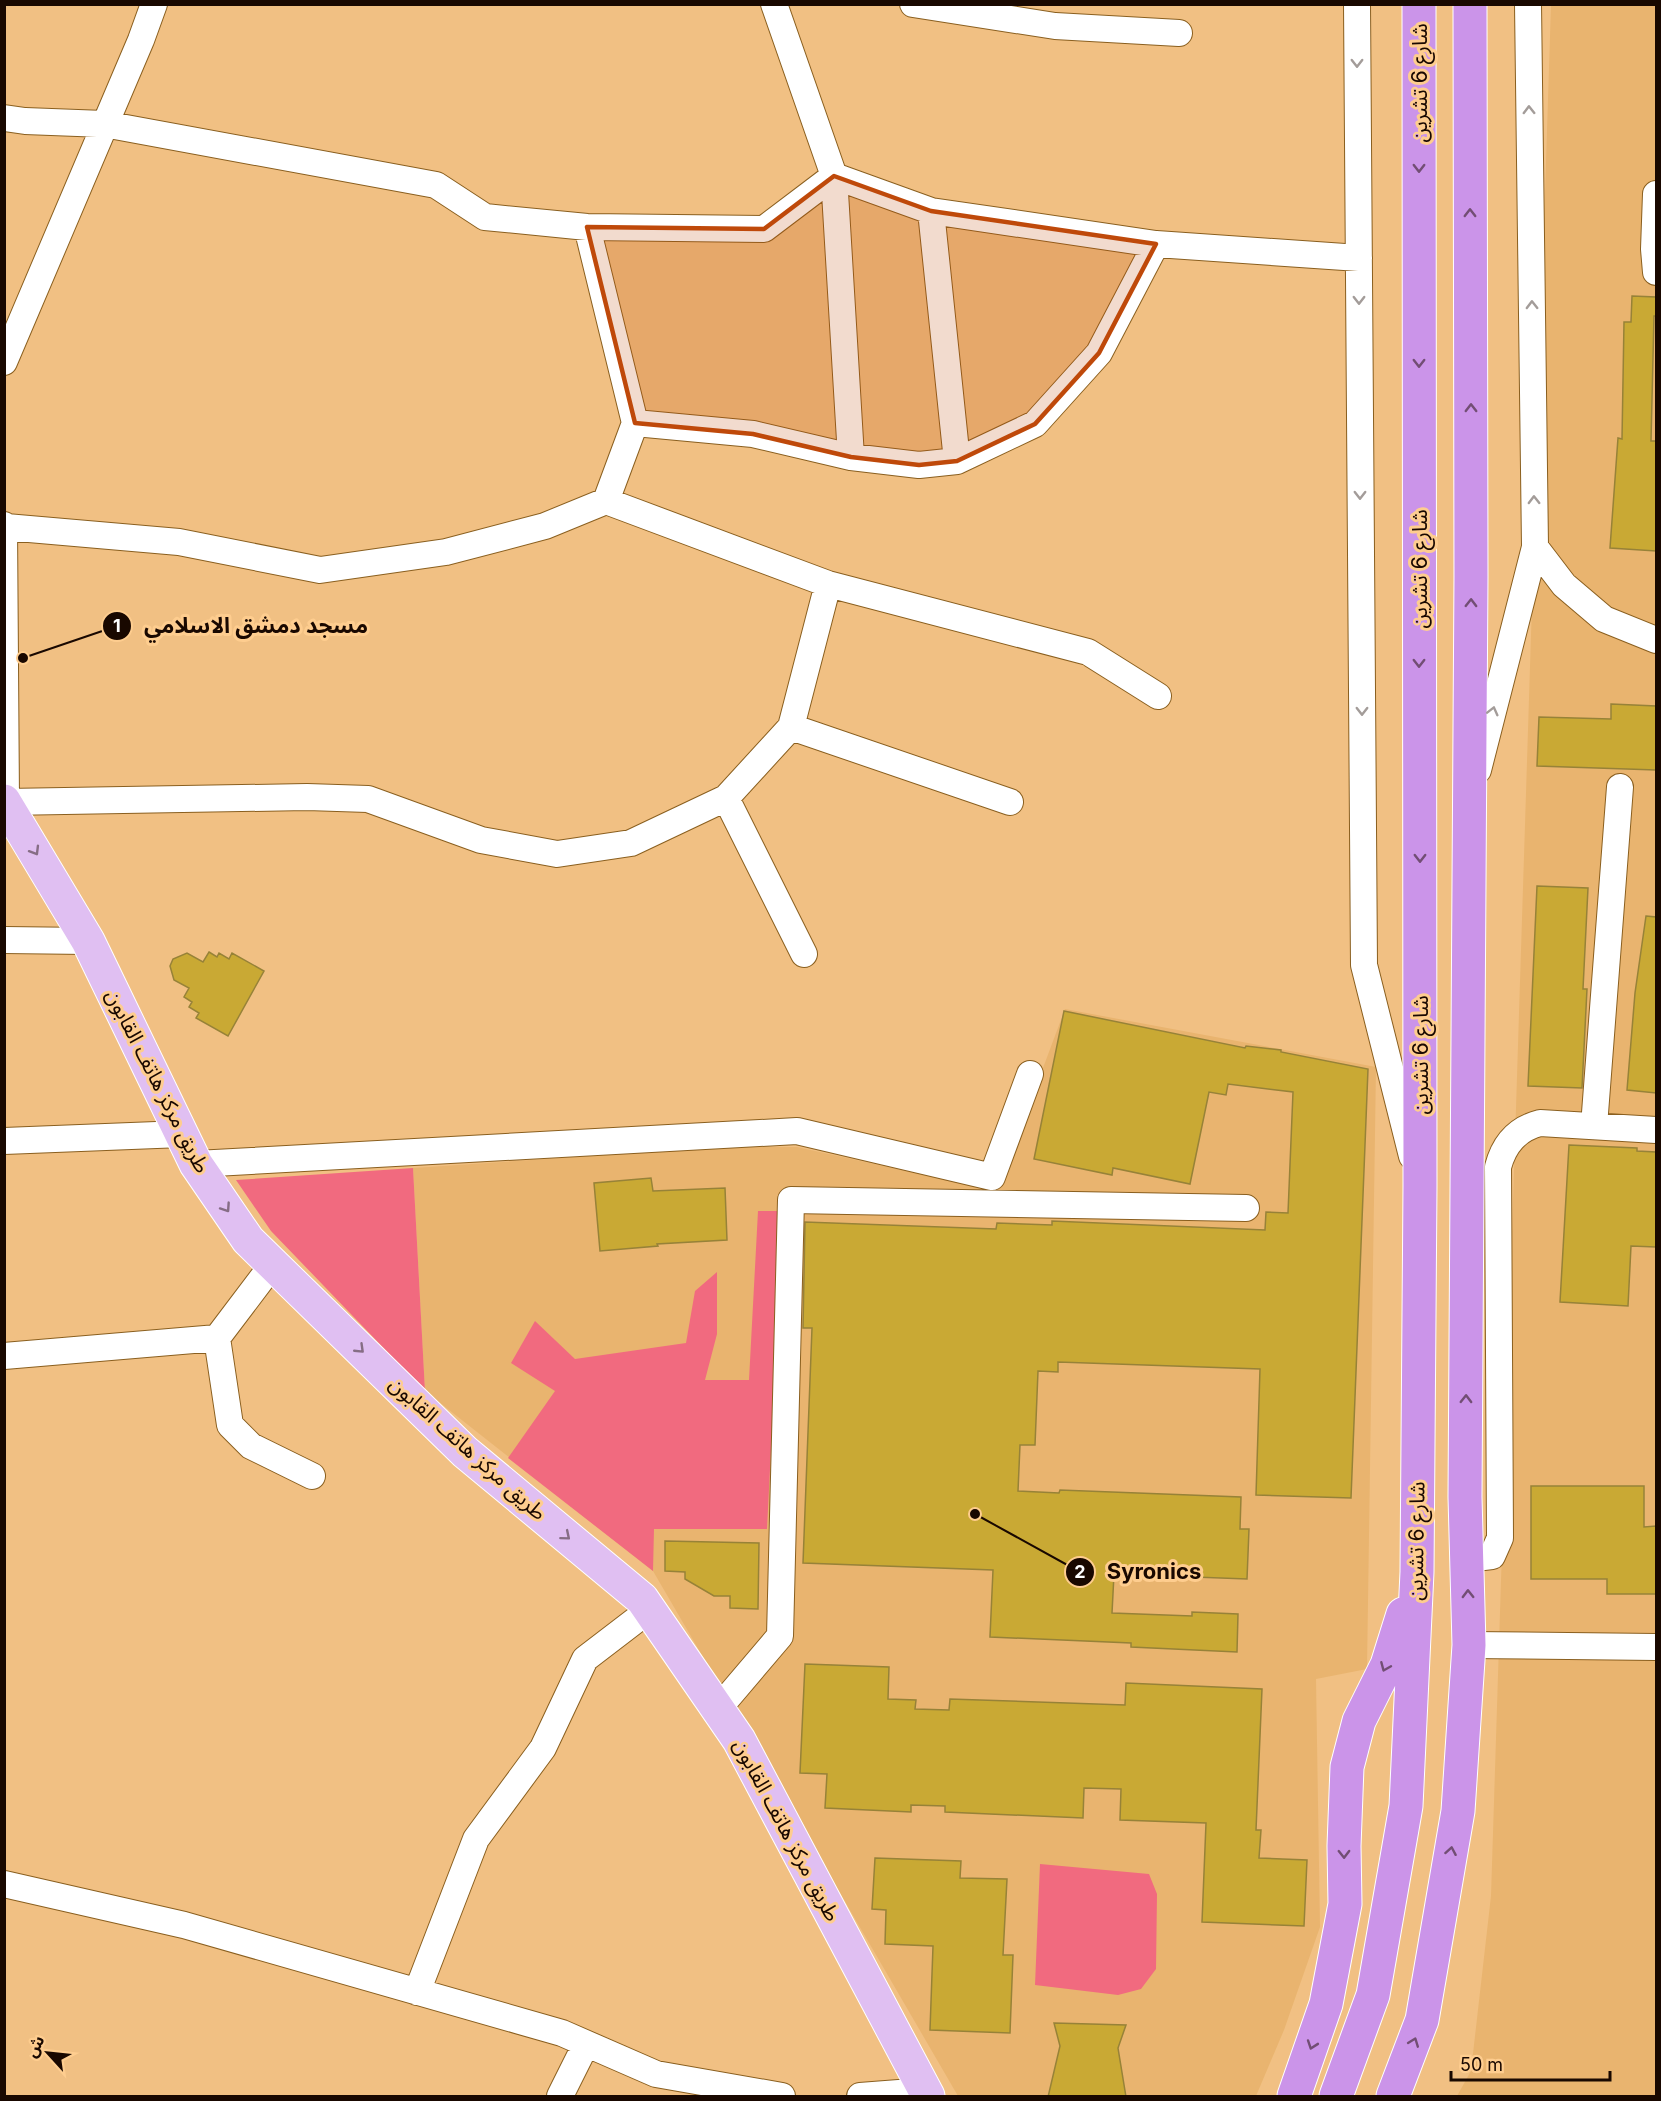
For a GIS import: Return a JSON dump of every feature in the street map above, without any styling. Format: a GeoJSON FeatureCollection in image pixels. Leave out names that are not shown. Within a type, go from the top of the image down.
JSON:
{"type":"FeatureCollection","features":[{"type":"Feature","properties":{"kind":"highway","name":"شارع 6 تشرين"},"geometry":{"type":"LineString","coordinates":[[1336,2097],[1373,1995],[1406,1806],[1417,1572],[1420,1186],[1419,4]]}},
{"type":"Feature","properties":{"kind":"highway"},"geometry":{"type":"LineString","coordinates":[[1393,2097],[1422,2020],[1458,1811],[1469,1645],[1465,1485],[1471,576],[1470,4]]}},
{"type":"Feature","properties":{"kind":"highway"},"geometry":{"type":"LineString","coordinates":[[1294,2097],[1326,2004],[1345,1904],[1344,1846],[1347,1767],[1359,1721],[1387,1665],[1417,1572]]}},
{"type":"Feature","properties":{"kind":"main road","name":"طريق مركز هاتف القابون"},"geometry":{"type":"LineString","coordinates":[[5,802],[88,941],[196,1164],[248,1240],[465,1452],[642,1599],[739,1740],[926,2094]]}},
{"type":"Feature","properties":{"kind":"street"},"geometry":{"type":"LineString","coordinates":[[4,362],[141,40],[154,4]]}},
{"type":"Feature","properties":{"kind":"street"},"geometry":{"type":"LineString","coordinates":[[774,4],[834,176],[851,457]]}},
{"type":"Feature","properties":{"kind":"street"},"geometry":{"type":"LineString","coordinates":[[913,4],[1054,26],[1179,33]]}},
{"type":"Feature","properties":{"kind":"street"},"geometry":{"type":"LineString","coordinates":[[1357,4],[1364,965],[1420,1186]]}},
{"type":"Feature","properties":{"kind":"street"},"geometry":{"type":"LineString","coordinates":[[1468,808],[1535,547],[1528,4]]}},
{"type":"Feature","properties":{"kind":"street"},"geometry":{"type":"LineString","coordinates":[[4,118],[25,121],[104,123],[436,185],[485,217],[587,226],[764,229],[834,176]]}},
{"type":"Feature","properties":{"kind":"street"},"geometry":{"type":"LineString","coordinates":[[834,176],[931,211],[1156,244],[1359,258]]}},
{"type":"Feature","properties":{"kind":"street"},"geometry":{"type":"LineString","coordinates":[[1656,194],[1654,249],[1656,272]]}},
{"type":"Feature","properties":{"kind":"street"},"geometry":{"type":"LineString","coordinates":[[931,211],[957,461]]}},
{"type":"Feature","properties":{"kind":"street"},"geometry":{"type":"LineString","coordinates":[[587,226],[635,423],[606,501]]}},
{"type":"Feature","properties":{"kind":"street"},"geometry":{"type":"LineString","coordinates":[[635,423],[753,434],[851,457],[919,465],[957,461],[1035,424],[1099,353],[1156,244]]}},
{"type":"Feature","properties":{"kind":"street"},"geometry":{"type":"LineString","coordinates":[[828,584],[791,727],[726,798],[631,843],[557,854],[481,840],[368,799],[307,797],[5,802],[5,526],[179,542],[320,570],[446,552],[544,526],[606,501],[828,584],[1088,652],[1158,696]]}},
{"type":"Feature","properties":{"kind":"street"},"geometry":{"type":"LineString","coordinates":[[1535,547],[1564,585],[1604,619],[1656,640]]}},
{"type":"Feature","properties":{"kind":"street"},"geometry":{"type":"LineString","coordinates":[[791,727],[1010,802]]}},
{"type":"Feature","properties":{"kind":"street"},"geometry":{"type":"LineString","coordinates":[[1594,1126],[1620,787]]}},
{"type":"Feature","properties":{"kind":"street"},"geometry":{"type":"LineString","coordinates":[[726,798],[804,954]]}},
{"type":"Feature","properties":{"kind":"street"},"geometry":{"type":"LineString","coordinates":[[4,940],[88,941]]}},
{"type":"Feature","properties":{"kind":"street"},"geometry":{"type":"LineString","coordinates":[[196,1164],[797,1131],[993,1178],[1030,1074]]}},
{"type":"Feature","properties":{"kind":"street"},"geometry":{"type":"LineString","coordinates":[[1467,1559],[1492,1556],[1500,1538],[1498,1167],[1501,1155],[1513,1137],[1530,1126],[1551,1123],[1656,1130]]}},
{"type":"Feature","properties":{"kind":"street"},"geometry":{"type":"LineString","coordinates":[[4,1141],[182,1134]]}},
{"type":"Feature","properties":{"kind":"street"},"geometry":{"type":"LineString","coordinates":[[718,1709],[780,1636],[791,1200],[1246,1208]]}},
{"type":"Feature","properties":{"kind":"street"},"geometry":{"type":"LineString","coordinates":[[273,1264],[217,1338],[231,1425],[251,1446],[312,1476]]}},
{"type":"Feature","properties":{"kind":"street"},"geometry":{"type":"LineString","coordinates":[[4,1356],[217,1338]]}},
{"type":"Feature","properties":{"kind":"street"},"geometry":{"type":"LineString","coordinates":[[417,1992],[476,1839],[543,1748],[585,1659],[649,1610]]}},
{"type":"Feature","properties":{"kind":"street"},"geometry":{"type":"LineString","coordinates":[[1469,1645],[1656,1647]]}},
{"type":"Feature","properties":{"kind":"street"},"geometry":{"type":"LineString","coordinates":[[4,1884],[184,1925],[562,2033],[656,2074],[782,2097]]}},
{"type":"Feature","properties":{"kind":"street"},"geometry":{"type":"LineString","coordinates":[[560,2097],[586,2044]]}},
{"type":"Feature","properties":{"kind":"street"},"geometry":{"type":"LineString","coordinates":[[860,2097],[926,2094]]}},
{"type":"Feature","properties":{"kind":"highlighted area"},"geometry":{"type":"Polygon","coordinates":[[[834,176],[931,211],[1156,244],[1099,353],[1035,424],[957,461],[919,465],[851,457],[753,434],[635,423],[587,227],[764,229],[834,176]]]}},
{"type":"Feature","properties":{"kind":"shaded area"},"geometry":{"type":"Polygon","coordinates":[[[1551,5],[1656,5],[1656,2096],[1457,2096],[1471,2071],[1491,1896],[1551,5]]]}},
{"type":"Feature","properties":{"kind":"shaded area"},"geometry":{"type":"Polygon","coordinates":[[[1065,1009],[1376,1067],[1367,1669],[1316,1679],[1320,1927],[1284,2030],[1256,2096],[958,2096],[653,1571],[425,1391],[413,1168],[725,1147],[797,1147],[997,1191],[1065,1009]]]}},
{"type":"Feature","properties":{"kind":"shaded area"},"geometry":{"type":"Polygon","coordinates":[[[413,1168],[425,1391],[271,1231],[236,1180],[413,1168]]]}},
{"type":"Feature","properties":{"kind":"shaded area"},"geometry":{"type":"Polygon","coordinates":[[[758,1211],[783,1211],[767,1529],[654,1529],[653,1571],[508,1458],[555,1391],[511,1363],[535,1321],[575,1359],[686,1343],[695,1291],[717,1272],[717,1334],[705,1380],[749,1380],[758,1211]]]}},
{"type":"Feature","properties":{"kind":"shaded area"},"geometry":{"type":"Polygon","coordinates":[[[1040,1864],[1149,1874],[1157,1894],[1156,1969],[1141,1989],[1118,1995],[1035,1985],[1040,1864]]]}},
{"type":"Feature","properties":{"kind":"building"},"geometry":{"type":"Polygon","coordinates":[[[1632,296],[1656,297],[1651,441],[1656,441],[1656,551],[1610,548],[1618,438],[1622,439],[1624,322],[1631,322],[1632,296]]]}},
{"type":"Feature","properties":{"kind":"building"},"geometry":{"type":"Polygon","coordinates":[[[1611,704],[1656,706],[1656,770],[1537,766],[1539,717],[1611,719],[1611,704]]]}},
{"type":"Feature","properties":{"kind":"building"},"geometry":{"type":"Polygon","coordinates":[[[1537,886],[1588,888],[1583,989],[1587,989],[1582,1088],[1528,1086],[1537,886]]]}},
{"type":"Feature","properties":{"kind":"building"},"geometry":{"type":"Polygon","coordinates":[[[1646,916],[1656,917],[1656,1093],[1627,1090],[1635,993],[1646,916]]]}},
{"type":"Feature","properties":{"kind":"building"},"geometry":{"type":"Polygon","coordinates":[[[209,952],[217,957],[219,953],[229,959],[232,953],[264,971],[228,1036],[196,1018],[199,1013],[189,1007],[192,1002],[184,997],[189,988],[174,980],[170,966],[173,959],[187,953],[203,962],[209,952]]]}},
{"type":"Feature","properties":{"kind":"building"},"geometry":{"type":"Polygon","coordinates":[[[1064,1011],[1245,1048],[1246,1046],[1281,1050],[1281,1052],[1368,1069],[1351,1498],[1256,1495],[1260,1369],[1058,1362],[1058,1372],[1038,1371],[1035,1445],[1020,1445],[1018,1491],[1059,1493],[1060,1490],[1241,1497],[1240,1529],[1249,1529],[1247,1579],[1114,1574],[1112,1613],[1192,1616],[1192,1612],[1238,1614],[1237,1652],[1131,1647],[1131,1643],[990,1637],[993,1570],[803,1563],[812,1328],[803,1328],[805,1222],[996,1229],[997,1223],[1052,1225],[1052,1221],[1265,1230],[1266,1212],[1288,1213],[1293,1092],[1228,1084],[1226,1095],[1209,1092],[1190,1184],[1113,1168],[1112,1175],[1034,1159],[1064,1011]]]}},
{"type":"Feature","properties":{"kind":"building"},"geometry":{"type":"Polygon","coordinates":[[[1569,1145],[1637,1148],[1637,1151],[1656,1152],[1656,1247],[1631,1246],[1628,1306],[1560,1302],[1569,1145]]]}},
{"type":"Feature","properties":{"kind":"building"},"geometry":{"type":"Polygon","coordinates":[[[651,1178],[653,1191],[725,1188],[727,1240],[657,1244],[658,1246],[600,1251],[594,1183],[651,1178]]]}},
{"type":"Feature","properties":{"kind":"building"},"geometry":{"type":"Polygon","coordinates":[[[1531,1486],[1644,1486],[1644,1527],[1656,1526],[1656,1594],[1607,1594],[1607,1579],[1531,1579],[1531,1486]]]}},
{"type":"Feature","properties":{"kind":"building"},"geometry":{"type":"Polygon","coordinates":[[[665,1541],[759,1543],[758,1609],[730,1608],[730,1596],[714,1596],[685,1579],[685,1572],[665,1571],[665,1541]]]}},
{"type":"Feature","properties":{"kind":"building"},"geometry":{"type":"Polygon","coordinates":[[[805,1664],[889,1667],[888,1699],[916,1700],[915,1709],[949,1710],[950,1699],[1125,1705],[1126,1683],[1262,1689],[1256,1830],[1261,1830],[1259,1858],[1307,1860],[1304,1926],[1202,1922],[1206,1823],[1120,1820],[1121,1789],[1084,1788],[1083,1818],[945,1812],[945,1806],[911,1805],[911,1812],[825,1808],[827,1774],[800,1773],[805,1664]]]}},
{"type":"Feature","properties":{"kind":"building"},"geometry":{"type":"Polygon","coordinates":[[[875,1858],[961,1861],[960,1878],[1007,1879],[1003,1955],[1013,1955],[1010,2033],[930,2030],[933,1946],[885,1944],[886,1910],[872,1909],[875,1858]]]}},
{"type":"Feature","properties":{"kind":"building"},"geometry":{"type":"Polygon","coordinates":[[[1054,2023],[1126,2025],[1118,2048],[1126,2097],[1048,2097],[1060,2046],[1054,2023]]]}},
{"type":"Feature","properties":{"kind":"place","name":"مسجد دمشق الاسلامي"},"geometry":{"type":"Point","coordinates":[23,658]}},
{"type":"Feature","properties":{"kind":"place","name":"Syronics"},"geometry":{"type":"Point","coordinates":[975,1514]}}]}
